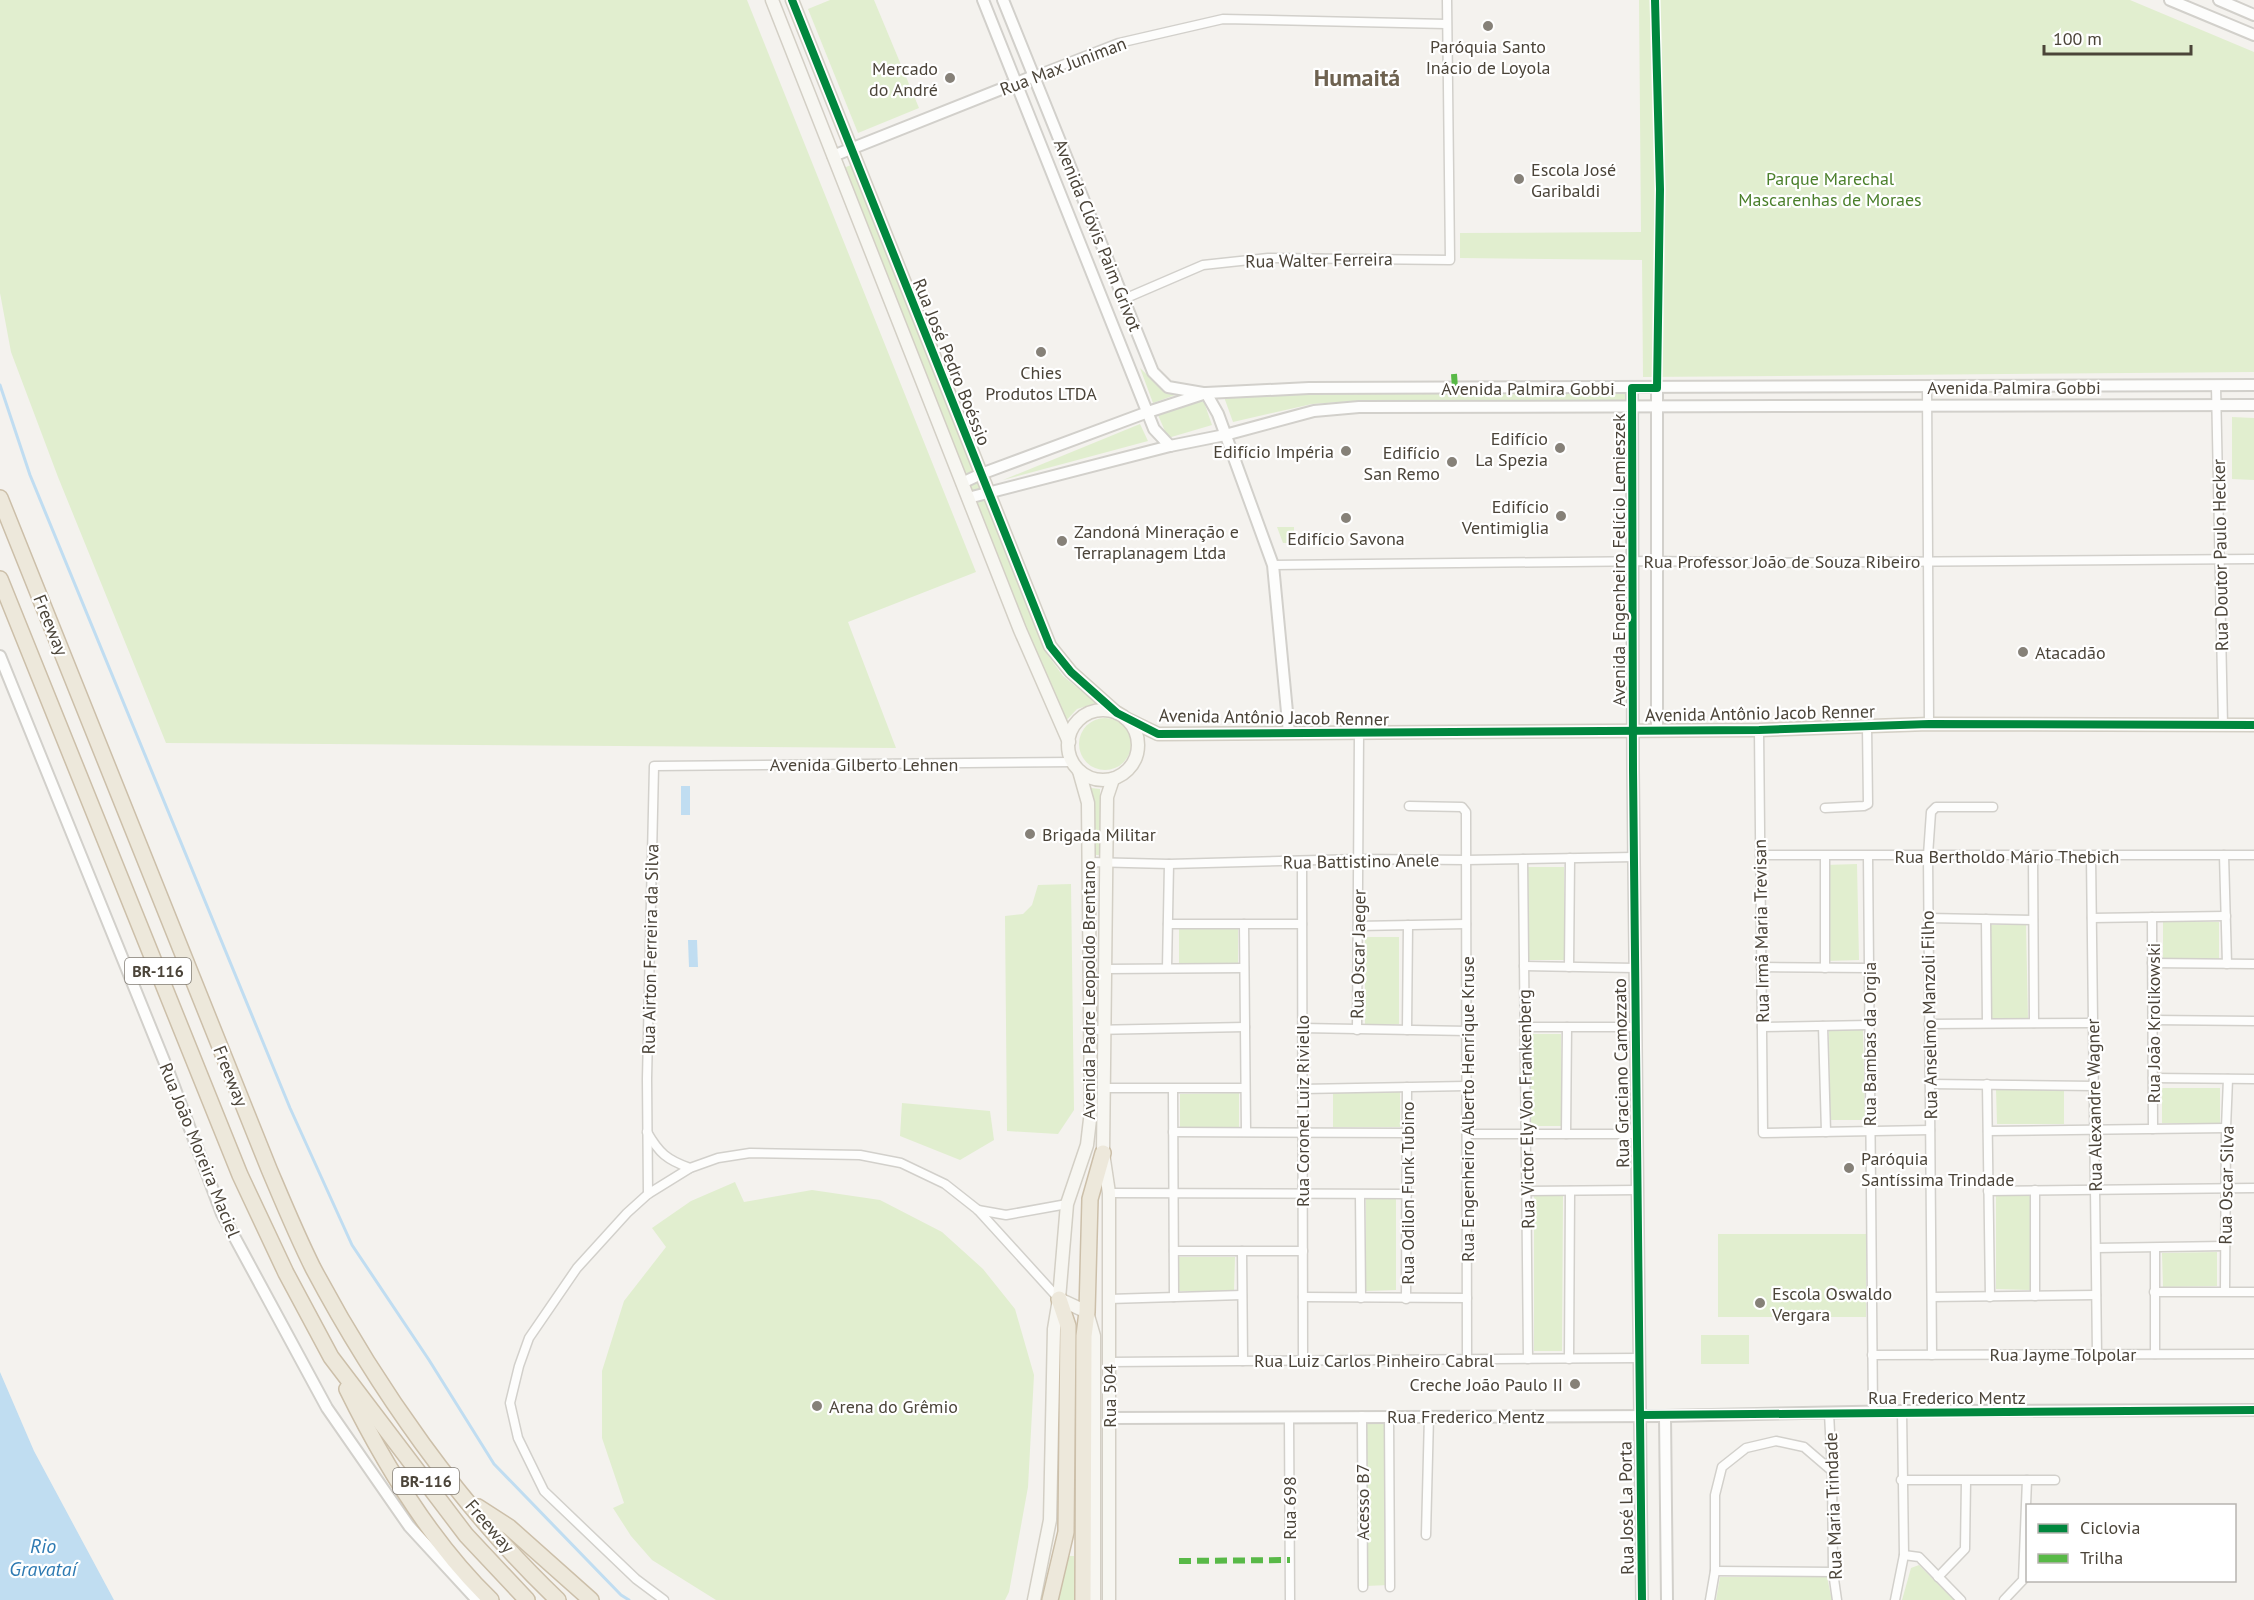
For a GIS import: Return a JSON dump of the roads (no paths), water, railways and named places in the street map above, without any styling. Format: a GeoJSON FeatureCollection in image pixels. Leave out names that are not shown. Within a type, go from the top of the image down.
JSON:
{"type":"FeatureCollection","features":[{"type":"Feature","properties":{"kind":"highway","name":"Freeway"},"geometry":{"type":"LineString","coordinates":[[0,498],[268,1169],[312,1266],[343,1322],[418,1437],[490,1529],[558,1600]]}},
{"type":"Feature","properties":{"kind":"highway","name":"Freeway"},"geometry":{"type":"LineString","coordinates":[[0,579],[240,1175],[286,1273],[330,1357],[466,1535],[527,1600]]}},
{"type":"Feature","properties":{"kind":"highway"},"geometry":{"type":"LineString","coordinates":[[1083,1600],[1084,1336],[1087,1312],[1090,1199],[1103,1153]]}},
{"type":"Feature","properties":{"kind":"highway"},"geometry":{"type":"LineString","coordinates":[[1050,1600],[1066,1532],[1068,1326],[1059,1299]]}},
{"type":"Feature","properties":{"kind":"highway"},"geometry":{"type":"LineString","coordinates":[[330,1357],[372,1439],[414,1506],[485,1599]]}},
{"type":"Feature","properties":{"kind":"highway"},"geometry":{"type":"LineString","coordinates":[[467,1499],[509,1527],[591,1600]]}},
{"type":"Feature","properties":{"kind":"main road","name":"Rua José Pedro Boéssio"},"geometry":{"type":"LineString","coordinates":[[772,0],[1020,630],[1069,742]]}},
{"type":"Feature","properties":{"kind":"main road","name":"Rua José Pedro Boéssio"},"geometry":{"type":"LineString","coordinates":[[792,0],[1050,646],[1071,672],[1121,716]]}},
{"type":"Feature","properties":{"kind":"main road"},"geometry":{"type":"LineString","coordinates":[[1095,711],[1106,711],[1121,716],[1137,735],[1136,759],[1129,769],[1113,779],[1097,780],[1076,766],[1069,742],[1071,732],[1077,722],[1095,711]]}},
{"type":"Feature","properties":{"kind":"main road","name":"Avenida Antônio Jacob Renner"},"geometry":{"type":"LineString","coordinates":[[1121,716],[1158,734],[1759,730],[1929,724],[2254,725]]}},
{"type":"Feature","properties":{"kind":"main road","name":"Avenida Antônio Jacob Renner"},"geometry":{"type":"LineString","coordinates":[[1138,747],[1158,734]]}},
{"type":"Feature","properties":{"kind":"main road","name":"Avenida Padre Leopoldo Brentano"},"geometry":{"type":"LineString","coordinates":[[1034,1600],[1050,1520],[1054,1329],[1059,1299],[1067,1204],[1087,1145],[1091,1111],[1088,803],[1076,766]]}},
{"type":"Feature","properties":{"kind":"main road","name":"Avenida Padre Leopoldo Brentano"},"geometry":{"type":"LineString","coordinates":[[1109,1193],[1103,1153],[1104,1029],[1107,796],[1113,779]]}},
{"type":"Feature","properties":{"kind":"main road"},"geometry":{"type":"LineString","coordinates":[[1089,898],[1106,898]]}},
{"type":"Feature","properties":{"kind":"main road"},"geometry":{"type":"LineString","coordinates":[[1091,1111],[1104,1112]]}},
{"type":"Feature","properties":{"kind":"main road","name":"Rua 504"},"geometry":{"type":"LineString","coordinates":[[1109,1193],[1109,1600]]}},
{"type":"Feature","properties":{"kind":"main road"},"geometry":{"type":"LineString","coordinates":[[1059,1299],[1087,1312],[1094,1336],[1094,1600]]}},
{"type":"Feature","properties":{"kind":"main road"},"geometry":{"type":"LineString","coordinates":[[1094,1394],[1109,1418]]}},
{"type":"Feature","properties":{"kind":"street","name":"Avenida Clóvis Paim Grivot"},"geometry":{"type":"LineString","coordinates":[[983,0],[1154,429],[1170,446]]}},
{"type":"Feature","properties":{"kind":"street","name":"Avenida Clóvis Paim Grivot"},"geometry":{"type":"LineString","coordinates":[[1003,0],[1153,372],[1168,387],[1206,393]]}},
{"type":"Feature","properties":{"kind":"street"},"geometry":{"type":"LineString","coordinates":[[1446,24],[1447,0]]}},
{"type":"Feature","properties":{"kind":"street"},"geometry":{"type":"LineString","coordinates":[[2170,0],[2254,35]]}},
{"type":"Feature","properties":{"kind":"street"},"geometry":{"type":"LineString","coordinates":[[2219,0],[2254,15]]}},
{"type":"Feature","properties":{"kind":"street","name":"Rua Max Juniman"},"geometry":{"type":"LineString","coordinates":[[833,156],[1119,43],[1223,20],[1446,24]]}},
{"type":"Feature","properties":{"kind":"street","name":"Rua Walter Ferreira"},"geometry":{"type":"LineString","coordinates":[[1124,299],[1203,265],[1268,258],[1308,257],[1450,260],[1446,24]]}},
{"type":"Feature","properties":{"kind":"street","name":"Avenida Palmira Gobbi"},"geometry":{"type":"LineString","coordinates":[[962,483],[1148,412],[1206,393],[1309,388],[2254,385]]}},
{"type":"Feature","properties":{"kind":"street","name":"Rua Doutor Paulo Hecker"},"geometry":{"type":"LineString","coordinates":[[2216,386],[2223,725]]}},
{"type":"Feature","properties":{"kind":"street"},"geometry":{"type":"LineString","coordinates":[[1927,387],[1929,724]]}},
{"type":"Feature","properties":{"kind":"street","name":"Avenida Engenheiro Felício Lemieszek"},"geometry":{"type":"LineString","coordinates":[[1632,388],[1633,731]]}},
{"type":"Feature","properties":{"kind":"street"},"geometry":{"type":"LineString","coordinates":[[1657,388],[1657,730]]}},
{"type":"Feature","properties":{"kind":"street"},"geometry":{"type":"LineString","coordinates":[[1206,393],[1218,414],[1273,565],[1289,733]]}},
{"type":"Feature","properties":{"kind":"street","name":"Avenida Palmira Gobbi"},"geometry":{"type":"LineString","coordinates":[[968,498],[1314,411],[1359,407],[2254,405]]}},
{"type":"Feature","properties":{"kind":"street","name":"Rua Professor João de Souza Ribeiro"},"geometry":{"type":"LineString","coordinates":[[1273,565],[1632,561],[1752,563],[2254,559]]}},
{"type":"Feature","properties":{"kind":"street","name":"Rua João Moreira Maciel"},"geometry":{"type":"LineString","coordinates":[[0,656],[169,1073],[222,1214],[327,1408],[409,1526],[485,1599]]}},
{"type":"Feature","properties":{"kind":"street"},"geometry":{"type":"LineString","coordinates":[[1825,808],[1868,804],[1867,726]]}},
{"type":"Feature","properties":{"kind":"street","name":"Rua Irmã Maria Trevisan"},"geometry":{"type":"LineString","coordinates":[[1759,730],[1763,1133],[1826,1132]]}},
{"type":"Feature","properties":{"kind":"street","name":"Rua Graciano Camozzato"},"geometry":{"type":"LineString","coordinates":[[1633,731],[1640,1415]]}},
{"type":"Feature","properties":{"kind":"street","name":"Rua Oscar Jaeger"},"geometry":{"type":"LineString","coordinates":[[1357,1030],[1359,734]]}},
{"type":"Feature","properties":{"kind":"street","name":"Avenida Gilberto Lehnen"},"geometry":{"type":"LineString","coordinates":[[654,766],[1076,766]]}},
{"type":"Feature","properties":{"kind":"street","name":"Rua Airton Ferreira da Silva"},"geometry":{"type":"LineString","coordinates":[[648,1194],[647,1131],[654,766]]}},
{"type":"Feature","properties":{"kind":"street","name":"Rua Engenheiro Alberto Henrique Kruse"},"geometry":{"type":"LineString","coordinates":[[1409,806],[1464,808],[1466,812],[1467,1358]]}},
{"type":"Feature","properties":{"kind":"street","name":"Rua Anselmo Manzoli Filho"},"geometry":{"type":"LineString","coordinates":[[1932,1355],[1928,855],[1932,808],[1993,807]]}},
{"type":"Feature","properties":{"kind":"street","name":"Rua Bertholdo Mário Thebich"},"geometry":{"type":"LineString","coordinates":[[1760,855],[2254,855]]}},
{"type":"Feature","properties":{"kind":"street"},"geometry":{"type":"LineString","coordinates":[[2224,855],[2227,964]]}},
{"type":"Feature","properties":{"kind":"street"},"geometry":{"type":"LineString","coordinates":[[1825,856],[1825,968]]}},
{"type":"Feature","properties":{"kind":"street","name":"Rua Bambas da Orgia"},"geometry":{"type":"LineString","coordinates":[[1868,856],[1872,1412]]}},
{"type":"Feature","properties":{"kind":"street"},"geometry":{"type":"LineString","coordinates":[[2033,856],[2034,1023]]}},
{"type":"Feature","properties":{"kind":"street","name":"Rua Alexandre Wagner"},"geometry":{"type":"LineString","coordinates":[[2091,856],[2097,1354]]}},
{"type":"Feature","properties":{"kind":"street","name":"Rua Battistino Anele"},"geometry":{"type":"LineString","coordinates":[[1088,862],[1168,864],[1359,859],[1634,857]]}},
{"type":"Feature","properties":{"kind":"street"},"geometry":{"type":"LineString","coordinates":[[1569,967],[1570,858]]}},
{"type":"Feature","properties":{"kind":"street","name":"Rua Victor Ely Von Frankenberg"},"geometry":{"type":"LineString","coordinates":[[1523,859],[1528,1359]]}},
{"type":"Feature","properties":{"kind":"street","name":"Rua Coronel Luiz Riviello"},"geometry":{"type":"LineString","coordinates":[[1302,861],[1303,1360]]}},
{"type":"Feature","properties":{"kind":"street"},"geometry":{"type":"LineString","coordinates":[[1167,968],[1168,864]]}},
{"type":"Feature","properties":{"kind":"street"},"geometry":{"type":"LineString","coordinates":[[2092,918],[2226,916]]}},
{"type":"Feature","properties":{"kind":"street","name":"Rua João Krolikowski"},"geometry":{"type":"LineString","coordinates":[[2152,917],[2153,1129]]}},
{"type":"Feature","properties":{"kind":"street"},"geometry":{"type":"LineString","coordinates":[[1928,918],[2033,920]]}},
{"type":"Feature","properties":{"kind":"street"},"geometry":{"type":"LineString","coordinates":[[1986,919],[1987,1023]]}},
{"type":"Feature","properties":{"kind":"street"},"geometry":{"type":"LineString","coordinates":[[1168,924],[1302,924]]}},
{"type":"Feature","properties":{"kind":"street"},"geometry":{"type":"LineString","coordinates":[[1244,924],[1246,1131]]}},
{"type":"Feature","properties":{"kind":"street"},"geometry":{"type":"LineString","coordinates":[[1407,1030],[1408,924]]}},
{"type":"Feature","properties":{"kind":"street"},"geometry":{"type":"LineString","coordinates":[[1358,926],[1466,924]]}},
{"type":"Feature","properties":{"kind":"street"},"geometry":{"type":"LineString","coordinates":[[2152,963],[2254,964]]}},
{"type":"Feature","properties":{"kind":"street"},"geometry":{"type":"LineString","coordinates":[[1524,966],[1635,968]]}},
{"type":"Feature","properties":{"kind":"street"},"geometry":{"type":"LineString","coordinates":[[1761,967],[1869,968]]}},
{"type":"Feature","properties":{"kind":"street"},"geometry":{"type":"LineString","coordinates":[[1105,969],[1244,968]]}},
{"type":"Feature","properties":{"kind":"street"},"geometry":{"type":"LineString","coordinates":[[2153,1020],[2254,1021]]}},
{"type":"Feature","properties":{"kind":"street"},"geometry":{"type":"LineString","coordinates":[[1929,1024],[2093,1023]]}},
{"type":"Feature","properties":{"kind":"street"},"geometry":{"type":"LineString","coordinates":[[1762,1027],[1869,1025]]}},
{"type":"Feature","properties":{"kind":"street"},"geometry":{"type":"LineString","coordinates":[[1823,1026],[1826,1132],[1930,1130]]}},
{"type":"Feature","properties":{"kind":"street"},"geometry":{"type":"LineString","coordinates":[[1091,1030],[1245,1027]]}},
{"type":"Feature","properties":{"kind":"street"},"geometry":{"type":"LineString","coordinates":[[1525,1027],[1636,1027]]}},
{"type":"Feature","properties":{"kind":"street"},"geometry":{"type":"LineString","coordinates":[[1566,1134],[1567,1027]]}},
{"type":"Feature","properties":{"kind":"street"},"geometry":{"type":"LineString","coordinates":[[1302,1028],[1468,1030]]}},
{"type":"Feature","properties":{"kind":"street"},"geometry":{"type":"LineString","coordinates":[[2153,1078],[2254,1079]]}},
{"type":"Feature","properties":{"kind":"street","name":"Rua Oscar Silva"},"geometry":{"type":"LineString","coordinates":[[2224,1292],[2226,1128],[2229,1078]]}},
{"type":"Feature","properties":{"kind":"street"},"geometry":{"type":"LineString","coordinates":[[1930,1084],[2094,1086]]}},
{"type":"Feature","properties":{"kind":"street"},"geometry":{"type":"LineString","coordinates":[[1987,1084],[1990,1297]]}},
{"type":"Feature","properties":{"kind":"street"},"geometry":{"type":"LineString","coordinates":[[1302,1089],[1466,1086]]}},
{"type":"Feature","properties":{"kind":"street","name":"Rua Odilon Funk Tubino"},"geometry":{"type":"LineString","coordinates":[[1406,1299],[1407,1087]]}},
{"type":"Feature","properties":{"kind":"street"},"geometry":{"type":"LineString","coordinates":[[1104,1088],[1245,1088]]}},
{"type":"Feature","properties":{"kind":"street"},"geometry":{"type":"LineString","coordinates":[[1173,1089],[1174,1297]]}},
{"type":"Feature","properties":{"kind":"street"},"geometry":{"type":"LineString","coordinates":[[1988,1131],[2226,1128]]}},
{"type":"Feature","properties":{"kind":"street"},"geometry":{"type":"LineString","coordinates":[[647,1131],[657,1149],[669,1160],[690,1168]]}},
{"type":"Feature","properties":{"kind":"street"},"geometry":{"type":"LineString","coordinates":[[1173,1132],[1408,1133]]}},
{"type":"Feature","properties":{"kind":"street"},"geometry":{"type":"LineString","coordinates":[[1467,1134],[1637,1134]]}},
{"type":"Feature","properties":{"kind":"street"},"geometry":{"type":"LineString","coordinates":[[664,1600],[636,1579],[544,1491],[518,1438],[510,1403],[529,1338],[577,1268],[627,1213],[648,1194],[690,1168],[718,1158],[750,1153],[860,1155],[901,1163],[945,1184],[978,1210],[1059,1299]]}},
{"type":"Feature","properties":{"kind":"street"},"geometry":{"type":"LineString","coordinates":[[1989,1191],[2254,1188]]}},
{"type":"Feature","properties":{"kind":"street"},"geometry":{"type":"LineString","coordinates":[[1527,1191],[1638,1190]]}},
{"type":"Feature","properties":{"kind":"street"},"geometry":{"type":"LineString","coordinates":[[2035,1190],[2035,1296]]}},
{"type":"Feature","properties":{"kind":"street"},"geometry":{"type":"LineString","coordinates":[[1569,1191],[1569,1359]]}},
{"type":"Feature","properties":{"kind":"street"},"geometry":{"type":"LineString","coordinates":[[1109,1193],[1407,1194]]}},
{"type":"Feature","properties":{"kind":"street"},"geometry":{"type":"LineString","coordinates":[[1360,1195],[1361,1298]]}},
{"type":"Feature","properties":{"kind":"street"},"geometry":{"type":"LineString","coordinates":[[978,1210],[1006,1215],[1067,1204]]}},
{"type":"Feature","properties":{"kind":"street"},"geometry":{"type":"LineString","coordinates":[[2096,1248],[2225,1246]]}},
{"type":"Feature","properties":{"kind":"street"},"geometry":{"type":"LineString","coordinates":[[2155,1248],[2155,1354]]}},
{"type":"Feature","properties":{"kind":"street"},"geometry":{"type":"LineString","coordinates":[[1174,1251],[1303,1251]]}},
{"type":"Feature","properties":{"kind":"street"},"geometry":{"type":"LineString","coordinates":[[1242,1251],[1243,1361]]}},
{"type":"Feature","properties":{"kind":"street"},"geometry":{"type":"LineString","coordinates":[[2154,1292],[2254,1292]]}},
{"type":"Feature","properties":{"kind":"street"},"geometry":{"type":"LineString","coordinates":[[1109,1299],[1242,1295]]}},
{"type":"Feature","properties":{"kind":"street"},"geometry":{"type":"LineString","coordinates":[[1932,1297],[2096,1295]]}},
{"type":"Feature","properties":{"kind":"street"},"geometry":{"type":"LineString","coordinates":[[1303,1297],[1467,1298]]}},
{"type":"Feature","properties":{"kind":"street","name":"Rua Jayme Tolpolar"},"geometry":{"type":"LineString","coordinates":[[1872,1355],[2254,1354]]}},
{"type":"Feature","properties":{"kind":"street","name":"Rua Luiz Carlos Pinheiro Cabral"},"geometry":{"type":"LineString","coordinates":[[1109,1362],[1639,1358]]}},
{"type":"Feature","properties":{"kind":"street","name":"Rua Frederico Mentz"},"geometry":{"type":"LineString","coordinates":[[1109,1418],[1665,1416],[1872,1412],[2254,1410]]}},
{"type":"Feature","properties":{"kind":"street"},"geometry":{"type":"LineString","coordinates":[[1895,1600],[1904,1555],[1901,1480],[1902,1412]]}},
{"type":"Feature","properties":{"kind":"street","name":"Rua Maria Trindade"},"geometry":{"type":"LineString","coordinates":[[1829,1413],[1833,1572],[1838,1600]]}},
{"type":"Feature","properties":{"kind":"street","name":"Rua José La Porta"},"geometry":{"type":"LineString","coordinates":[[1640,1415],[1642,1600]]}},
{"type":"Feature","properties":{"kind":"street","name":"Acesso B7"},"geometry":{"type":"LineString","coordinates":[[1362,1416],[1363,1587]]}},
{"type":"Feature","properties":{"kind":"street"},"geometry":{"type":"LineString","coordinates":[[1389,1416],[1390,1587]]}},
{"type":"Feature","properties":{"kind":"street"},"geometry":{"type":"LineString","coordinates":[[1426,1535],[1429,1416]]}},
{"type":"Feature","properties":{"kind":"street"},"geometry":{"type":"LineString","coordinates":[[1665,1416],[1667,1600]]}},
{"type":"Feature","properties":{"kind":"street","name":"Rua 698"},"geometry":{"type":"LineString","coordinates":[[1289,1417],[1290,1600]]}},
{"type":"Feature","properties":{"kind":"street"},"geometry":{"type":"LineString","coordinates":[[1710,1600],[1715,1571],[1715,1495],[1722,1467],[1746,1448],[1776,1441],[1804,1447],[1832,1471]]}},
{"type":"Feature","properties":{"kind":"street"},"geometry":{"type":"LineString","coordinates":[[1901,1480],[2055,1480]]}},
{"type":"Feature","properties":{"kind":"street"},"geometry":{"type":"LineString","coordinates":[[2026,1504],[2027,1480]]}},
{"type":"Feature","properties":{"kind":"street"},"geometry":{"type":"LineString","coordinates":[[1938,1577],[1965,1550],[1966,1481]]}},
{"type":"Feature","properties":{"kind":"street"},"geometry":{"type":"LineString","coordinates":[[2004,1600],[2023,1580],[2026,1505]]}},
{"type":"Feature","properties":{"kind":"street"},"geometry":{"type":"LineString","coordinates":[[1904,1555],[1919,1557],[1961,1600]]}},
{"type":"Feature","properties":{"kind":"street"},"geometry":{"type":"LineString","coordinates":[[1715,1571],[1833,1572]]}},
{"type":"Feature","properties":{"kind":"water"},"geometry":{"type":"Polygon","coordinates":[[[681,786],[690,786],[690,815],[681,815],[681,786]]]}},
{"type":"Feature","properties":{"kind":"water"},"geometry":{"type":"Polygon","coordinates":[[[688,940],[697,940],[698,967],[689,967],[688,940]]]}},
{"type":"Feature","properties":{"kind":"water","name":"Rio Gravataí"},"geometry":{"type":"Polygon","coordinates":[[[0,1372],[34,1451],[114,1600],[0,1600],[0,1372]]]}},
{"type":"Feature","properties":{"kind":"waterway"},"geometry":{"type":"LineString","coordinates":[[0,385],[30,475],[290,1108],[352,1245],[429,1360],[494,1464],[621,1595],[629,1600]]}},
{"type":"Feature","properties":{"kind":"place","name":"Paróquia Santo Inácio de Loyola"},"geometry":{"type":"Point","coordinates":[1488,26]}},
{"type":"Feature","properties":{"kind":"place","name":"Mercado do André"},"geometry":{"type":"Point","coordinates":[950,78]}},
{"type":"Feature","properties":{"kind":"place","name":"Escola José Garibaldi"},"geometry":{"type":"Point","coordinates":[1519,179]}},
{"type":"Feature","properties":{"kind":"place","name":"Chies Produtos LTDA"},"geometry":{"type":"Point","coordinates":[1041,352]}},
{"type":"Feature","properties":{"kind":"place","name":"Edifício La Spezia"},"geometry":{"type":"Point","coordinates":[1560,448]}},
{"type":"Feature","properties":{"kind":"place","name":"Edifício Impéria"},"geometry":{"type":"Point","coordinates":[1346,451]}},
{"type":"Feature","properties":{"kind":"place","name":"Edifício San Remo"},"geometry":{"type":"Point","coordinates":[1452,462]}},
{"type":"Feature","properties":{"kind":"place","name":"Edifício Ventimiglia"},"geometry":{"type":"Point","coordinates":[1561,516]}},
{"type":"Feature","properties":{"kind":"place","name":"Edifício Savona"},"geometry":{"type":"Point","coordinates":[1346,518]}},
{"type":"Feature","properties":{"kind":"place","name":"Zandoná Mineração e Terraplanagem Ltda"},"geometry":{"type":"Point","coordinates":[1062,541]}},
{"type":"Feature","properties":{"kind":"place","name":"Atacadão"},"geometry":{"type":"Point","coordinates":[2023,652]}},
{"type":"Feature","properties":{"kind":"place","name":"Brigada Militar"},"geometry":{"type":"Point","coordinates":[1030,834]}},
{"type":"Feature","properties":{"kind":"place","name":"Paróquia Santíssima Trindade"},"geometry":{"type":"Point","coordinates":[1849,1168]}},
{"type":"Feature","properties":{"kind":"place","name":"Escola Oswaldo Vergara"},"geometry":{"type":"Point","coordinates":[1760,1303]}},
{"type":"Feature","properties":{"kind":"place","name":"Creche João Paulo II"},"geometry":{"type":"Point","coordinates":[1575,1384]}},
{"type":"Feature","properties":{"kind":"place","name":"Arena do Grêmio"},"geometry":{"type":"Point","coordinates":[817,1406]}},
{"type":"Feature","properties":{"kind":"district","name":"Humaitá"},"geometry":{"type":"Point","coordinates":[1357,77]}},
{"type":"Feature","properties":{"kind":"park label","name":"Parque Marechal Mascarenhas de Moraes"},"geometry":{"type":"Point","coordinates":[1830,188]}}]}
